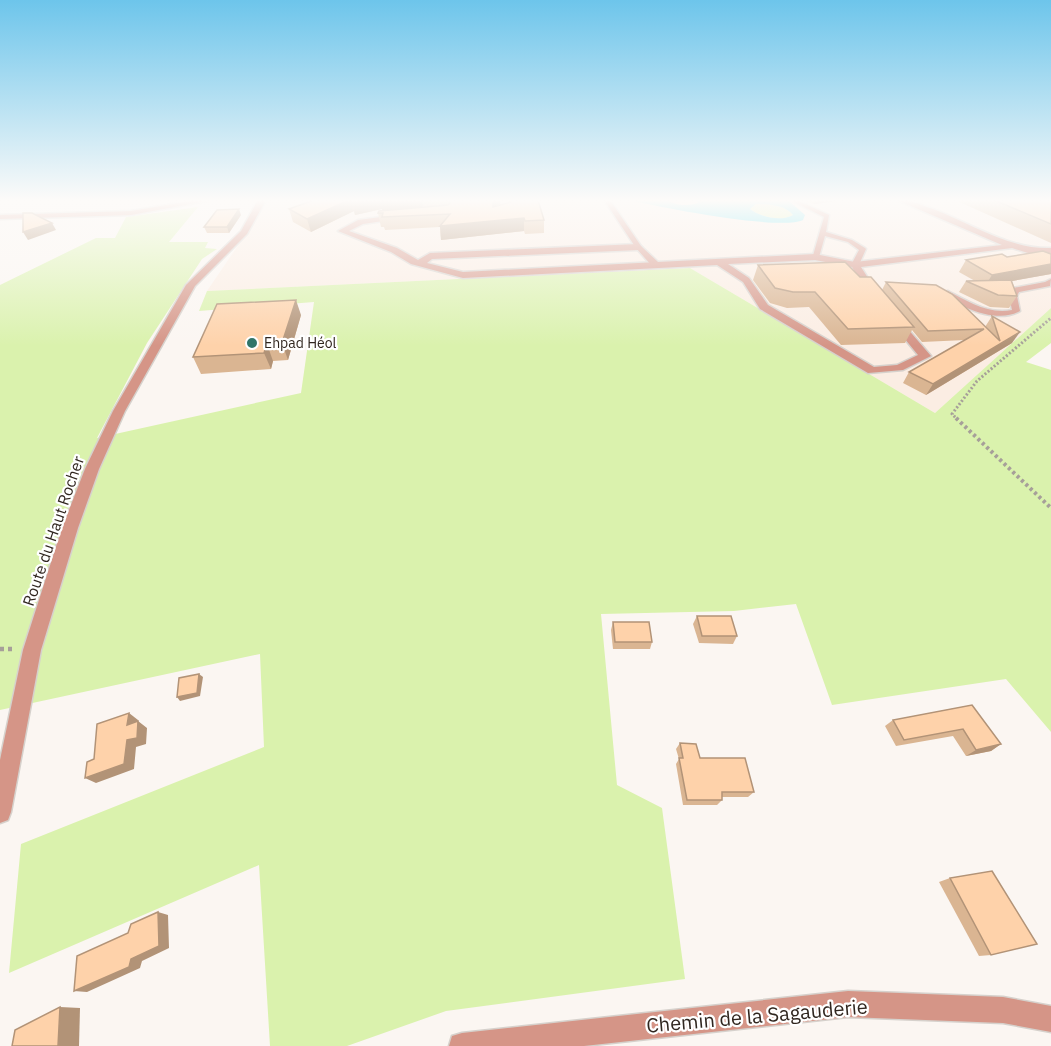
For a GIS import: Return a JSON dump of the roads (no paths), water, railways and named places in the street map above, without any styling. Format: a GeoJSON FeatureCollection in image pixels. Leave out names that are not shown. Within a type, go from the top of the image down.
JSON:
{"type":"FeatureCollection","features":[{"type":"Feature","properties":{"kind":"street","name":"Route du Haut Rocher"},"geometry":{"type":"LineString","coordinates":[[0,812],[32,650],[70,528],[92,469],[119,411],[191,285],[227,249]]}},
{"type":"Feature","properties":{"kind":"street"},"geometry":{"type":"LineString","coordinates":[[390,249],[420,263],[463,275],[815,257],[855,265],[988,249]]}},
{"type":"Feature","properties":{"kind":"street"},"geometry":{"type":"LineString","coordinates":[[420,263],[430,256],[596,249]]}},
{"type":"Feature","properties":{"kind":"street"},"geometry":{"type":"LineString","coordinates":[[1021,249],[1050,255]]}},
{"type":"Feature","properties":{"kind":"street"},"geometry":{"type":"LineString","coordinates":[[719,262],[746,280],[764,307],[873,370],[899,368],[925,356],[863,282],[855,265]]}},
{"type":"Feature","properties":{"kind":"street","name":"Chemin de la Sagauderie"},"geometry":{"type":"LineString","coordinates":[[462,1046],[848,1004],[1003,1010],[1051,1019]]}},
{"type":"Feature","properties":{"kind":"lane"},"geometry":{"type":"LineString","coordinates":[[640,249],[655,264]]}},
{"type":"Feature","properties":{"kind":"lane"},"geometry":{"type":"LineString","coordinates":[[815,257],[817,249]]}},
{"type":"Feature","properties":{"kind":"lane"},"geometry":{"type":"LineString","coordinates":[[855,265],[863,249]]}},
{"type":"Feature","properties":{"kind":"lane"},"geometry":{"type":"LineString","coordinates":[[939,291],[983,310],[1010,313],[1016,310],[1013,296],[1016,290],[1047,284],[1051,281]]}},
{"type":"Feature","properties":{"kind":"lane"},"geometry":{"type":"LineString","coordinates":[[863,282],[879,285]]}},
{"type":"Feature","properties":{"kind":"place","name":"Ehpad Héol"},"geometry":{"type":"Point","coordinates":[252,343]}}]}
